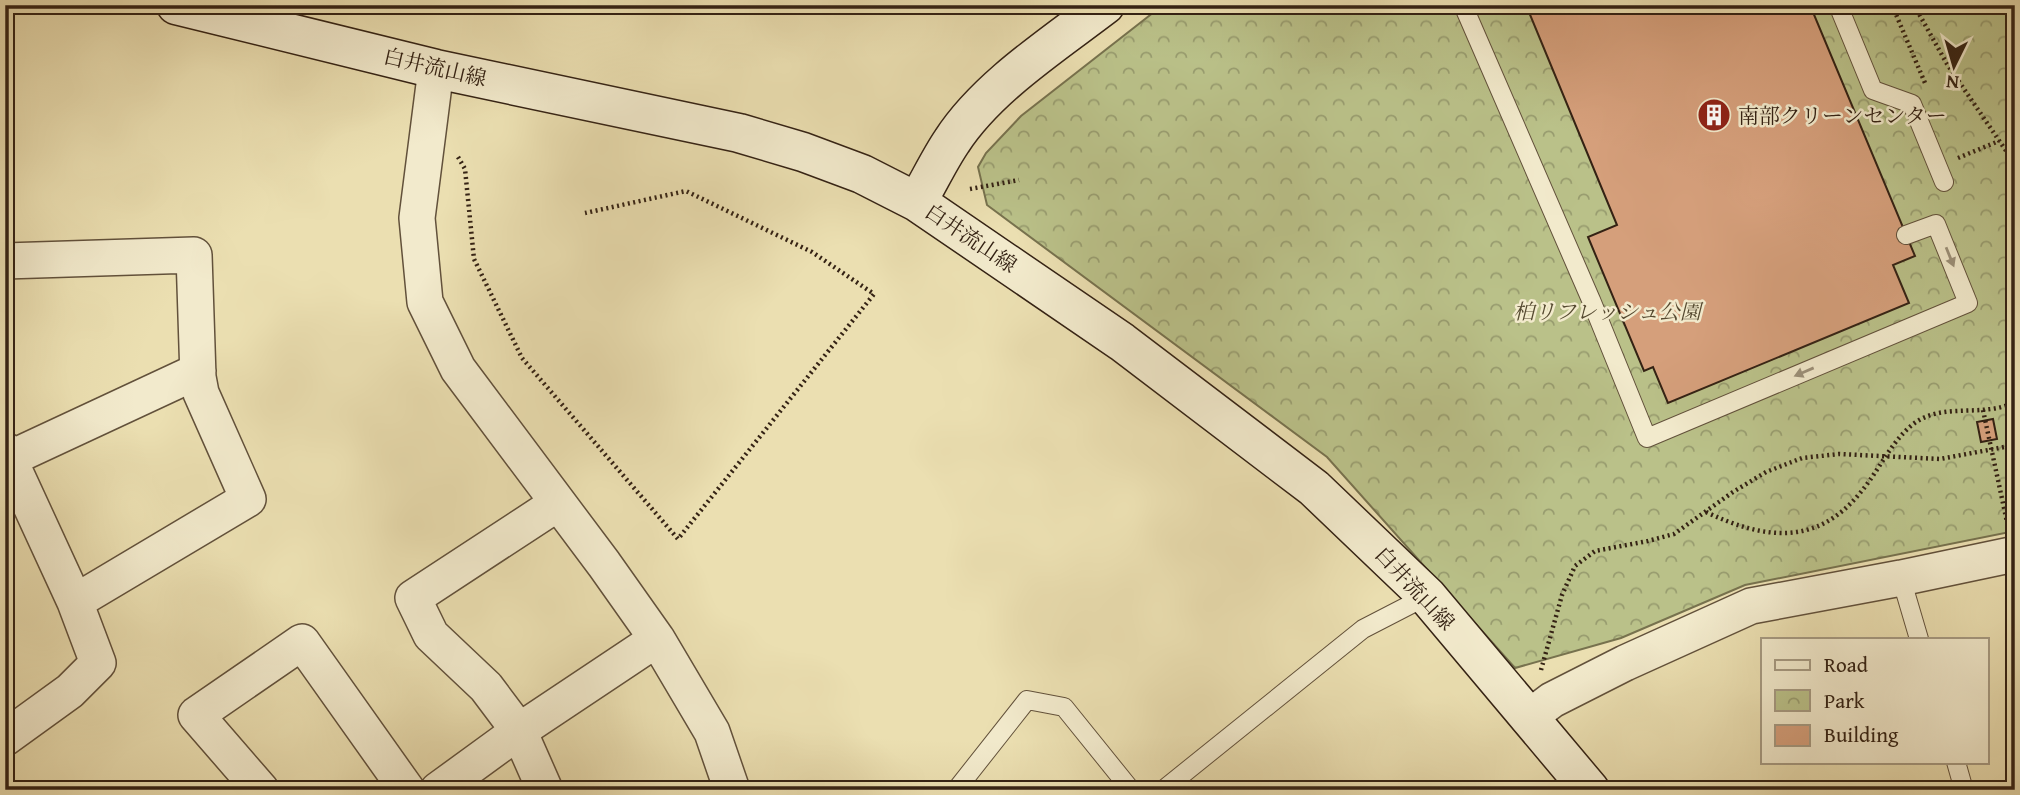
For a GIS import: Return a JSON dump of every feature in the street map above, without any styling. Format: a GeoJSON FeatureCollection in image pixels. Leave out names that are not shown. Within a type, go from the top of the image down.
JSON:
{"type":"FeatureCollection","features":[{"type":"Feature","properties":{"kind":"main road","name":"白井流山線"},"geometry":{"type":"LineString","coordinates":[[176,5],[436,69],[740,133],[863,174],[917,202],[1122,341],[1314,488],[1427,596],[1590,790]]}},
{"type":"Feature","properties":{"kind":"main road"},"geometry":{"type":"LineString","coordinates":[[917,202],[952,140],[978,109],[1005,83],[1105,5]]}},
{"type":"Feature","properties":{"kind":"street"},"geometry":{"type":"LineString","coordinates":[[436,69],[416,218],[425,302],[458,369],[657,639],[712,732],[732,790]]}},
{"type":"Feature","properties":{"kind":"street"},"geometry":{"type":"LineString","coordinates":[[5,261],[194,255],[201,393],[248,499],[75,602]]}},
{"type":"Feature","properties":{"kind":"street"},"geometry":{"type":"LineString","coordinates":[[5,738],[70,691],[98,663],[75,602],[7,455],[198,371]]}},
{"type":"Feature","properties":{"kind":"street"},"geometry":{"type":"LineString","coordinates":[[545,790],[519,731],[486,687],[431,635],[413,598],[558,503]]}},
{"type":"Feature","properties":{"kind":"street"},"geometry":{"type":"LineString","coordinates":[[1528,718],[1552,700],[1625,663],[1751,606],[1901,578],[2011,539]]}},
{"type":"Feature","properties":{"kind":"street"},"geometry":{"type":"LineString","coordinates":[[438,790],[519,731],[657,639]]}},
{"type":"Feature","properties":{"kind":"street"},"geometry":{"type":"LineString","coordinates":[[261,790],[196,715],[302,642],[407,790]]}},
{"type":"Feature","properties":{"kind":"lane"},"geometry":{"type":"LineString","coordinates":[[1463,5],[1591,300],[1647,438],[1968,303],[1936,224],[1906,235]]}},
{"type":"Feature","properties":{"kind":"lane"},"geometry":{"type":"LineString","coordinates":[[1838,5],[1873,90],[1912,104],[1944,182]]}},
{"type":"Feature","properties":{"kind":"lane"},"geometry":{"type":"LineString","coordinates":[[1901,578],[1919,638]]}},
{"type":"Feature","properties":{"kind":"lane"},"geometry":{"type":"LineString","coordinates":[[1163,790],[1363,629],[1427,596]]}},
{"type":"Feature","properties":{"kind":"lane"},"geometry":{"type":"LineString","coordinates":[[956,790],[1027,700],[1064,707],[1131,790]]}},
{"type":"Feature","properties":{"kind":"lane"},"geometry":{"type":"LineString","coordinates":[[1957,764],[1964,790]]}},
{"type":"Feature","properties":{"kind":"path"},"geometry":{"type":"LineString","coordinates":[[1914,5],[1947,64],[2015,164]]}},
{"type":"Feature","properties":{"kind":"path"},"geometry":{"type":"LineString","coordinates":[[431,110],[465,169],[474,259],[523,358],[678,539],[874,294],[812,252],[686,191],[585,213]]}},
{"type":"Feature","properties":{"kind":"path"},"geometry":{"type":"LineString","coordinates":[[1953,160],[1999,141]]}},
{"type":"Feature","properties":{"kind":"path"},"geometry":{"type":"LineString","coordinates":[[970,189],[1020,180]]}},
{"type":"Feature","properties":{"kind":"path"},"geometry":{"type":"LineString","coordinates":[[1706,512],[1756,532],[1780,534],[1818,527],[1860,494],[1887,455],[1920,420],[1940,413],[1983,410],[2015,402]]}},
{"type":"Feature","properties":{"kind":"path"},"geometry":{"type":"LineString","coordinates":[[1983,410],[2011,539]]}},
{"type":"Feature","properties":{"kind":"path"},"geometry":{"type":"LineString","coordinates":[[1540,675],[1562,595],[1575,566],[1595,551],[1674,534],[1766,472],[1802,458],[1839,454],[1940,459],[2015,445]]}},
{"type":"Feature","properties":{"kind":"green space","name":"柏リフレッシュ公園"},"geometry":{"type":"Polygon","coordinates":[[[1163,5],[2015,5],[2015,531],[1745,585],[1621,638],[1515,668],[1327,457],[987,205],[978,167],[986,153],[1021,116],[1163,5]]]}},
{"type":"Feature","properties":{"kind":"building","name":"南部クリーンセンター"},"geometry":{"type":"Polygon","coordinates":[[[1526,5],[1810,5],[1915,256],[1893,265],[1909,303],[1668,403],[1653,367],[1644,371],[1588,237],[1617,225],[1526,5]]]}},
{"type":"Feature","properties":{"kind":"building"},"geometry":{"type":"Polygon","coordinates":[[[1993,419],[1997,439],[1981,442],[1977,422],[1993,419]]]}},
{"type":"Feature","properties":{"kind":"place","name":"南部クリーンセンター"},"geometry":{"type":"Point","coordinates":[1714,115]}}]}
